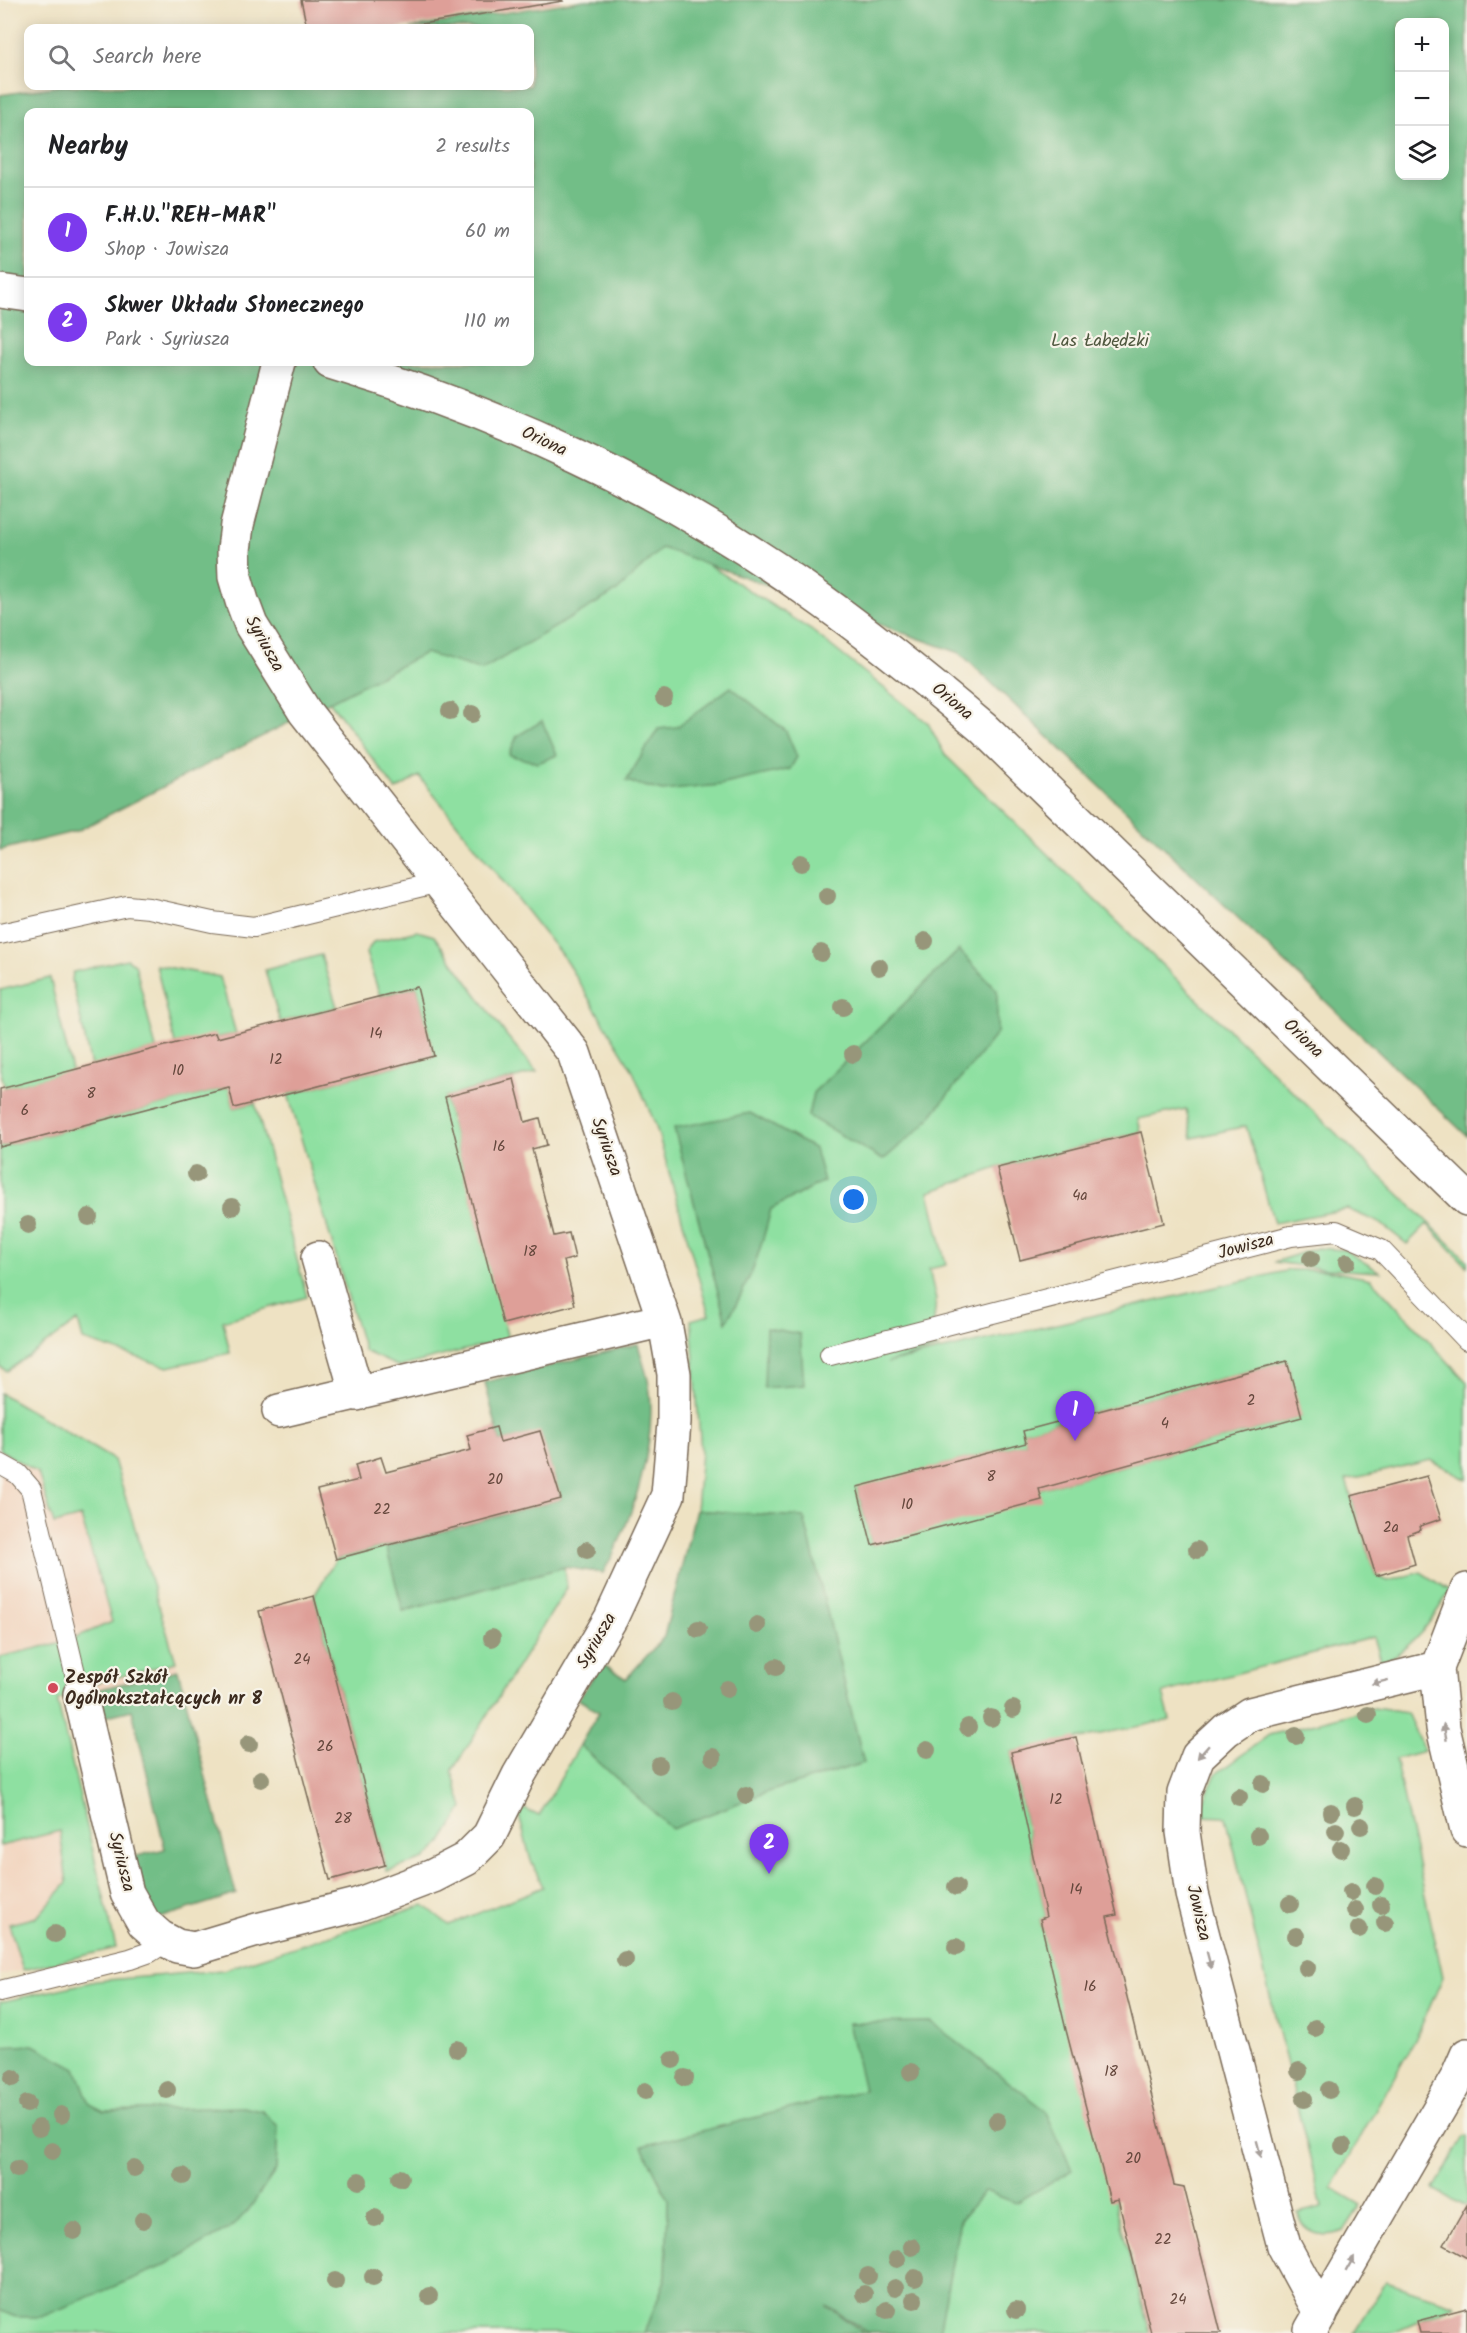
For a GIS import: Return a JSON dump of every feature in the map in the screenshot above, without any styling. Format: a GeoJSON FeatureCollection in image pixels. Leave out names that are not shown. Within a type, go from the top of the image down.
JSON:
{"type":"FeatureCollection","features":[{"type":"Feature","properties":{"kind":"street"},"geometry":{"type":"LineString","coordinates":[[0,291],[24,294]]}},
{"type":"Feature","properties":{"kind":"street","name":"Syriusza"},"geometry":{"type":"LineString","coordinates":[[80,1694],[127,1893],[144,1923],[167,1941],[177,1946],[194,1949],[257,1930],[357,1905],[433,1876],[466,1858],[489,1836],[519,1775],[611,1618],[668,1495],[674,1423],[674,1374],[664,1320],[574,1053],[304,712],[251,625],[242,601],[235,577],[234,550],[237,525],[278,366]]}},
{"type":"Feature","properties":{"kind":"street","name":"Oriona"},"geometry":{"type":"LineString","coordinates":[[342,366],[423,392],[501,422],[619,477],[711,529],[820,600],[900,658],[983,728],[1467,1199]]}},
{"type":"Feature","properties":{"kind":"street"},"geometry":{"type":"LineString","coordinates":[[318,1258],[357,1394]]}},
{"type":"Feature","properties":{"kind":"street"},"geometry":{"type":"LineString","coordinates":[[279,1411],[664,1320]]}},
{"type":"Feature","properties":{"kind":"street"},"geometry":{"type":"LineString","coordinates":[[1467,1590],[1437,1668],[1443,1728],[1467,1830]]}},
{"type":"Feature","properties":{"kind":"street","name":"Jowisza"},"geometry":{"type":"LineString","coordinates":[[1315,2324],[1284,2246],[1192,1894],[1182,1832],[1184,1792],[1198,1756],[1226,1730],[1250,1714],[1437,1668]]}},
{"type":"Feature","properties":{"kind":"street","name":"Jowisza"},"geometry":{"type":"LineString","coordinates":[[1315,2324],[1457,2078],[1467,2055]]}},
{"type":"Feature","properties":{"kind":"lane"},"geometry":{"type":"LineString","coordinates":[[0,934],[127,906],[149,908],[212,922],[254,927],[439,882]]}},
{"type":"Feature","properties":{"kind":"lane","name":"Jowisza"},"geometry":{"type":"LineString","coordinates":[[830,1355],[1291,1236],[1336,1231],[1381,1250],[1467,1340]]}},
{"type":"Feature","properties":{"kind":"lane"},"geometry":{"type":"LineString","coordinates":[[0,1464],[18,1474],[32,1489],[80,1694]]}},
{"type":"Feature","properties":{"kind":"lane"},"geometry":{"type":"LineString","coordinates":[[0,1991],[129,1959],[150,1952],[167,1941]]}},
{"type":"Feature","properties":{"kind":"shaded area","name":"Zespół Szkół Ogólnokształcących nr 8"},"geometry":{"type":"Polygon","coordinates":[[[0,1393],[114,1460],[178,1670],[57,1700],[116,1948],[0,1975],[0,1393]]]}},
{"type":"Feature","properties":{"kind":"green space","name":"Las Łabędzki"},"geometry":{"type":"Polygon","coordinates":[[[585,0],[1467,0],[1467,1136],[960,653],[662,548],[617,591],[482,670],[425,653],[77,831],[0,850],[0,95],[33,90],[534,90],[534,24],[435,24],[585,0]]]}},
{"type":"Feature","properties":{"kind":"green space"},"geometry":{"type":"Polygon","coordinates":[[[665,537],[811,630],[928,723],[945,755],[1467,1260],[1467,1266],[1427,1224],[1407,1244],[1380,1223],[1347,1209],[1274,1223],[1246,1126],[1192,1138],[1186,1109],[1138,1119],[1141,1132],[997,1168],[929,1192],[946,1265],[929,1269],[936,1300],[933,1330],[938,1348],[887,1363],[1290,1270],[1325,1270],[1371,1279],[1467,1382],[1467,1480],[1431,1460],[1346,1480],[1376,1576],[1388,1581],[1421,1572],[1450,1591],[1428,1624],[1405,1648],[1382,1664],[1374,1637],[1163,1693],[1170,1720],[1011,1752],[1046,1917],[1040,1920],[1150,2333],[0,2333],[0,2002],[96,1981],[223,1970],[424,1905],[449,1925],[543,1887],[531,1861],[516,1805],[539,1816],[599,1712],[602,1664],[626,1679],[664,1637],[696,1510],[701,1452],[691,1320],[709,1315],[656,1126],[632,1069],[564,958],[419,776],[396,790],[303,666],[665,537]],[[1287,1361],[1024,1431],[1026,1443],[857,1488],[872,1545],[1039,1489],[1301,1417],[1287,1361]]]}},
{"type":"Feature","properties":{"kind":"green space"},"geometry":{"type":"Polygon","coordinates":[[[731,687],[786,731],[797,757],[790,769],[720,785],[662,791],[626,781],[658,729],[677,727],[731,687]]]}},
{"type":"Feature","properties":{"kind":"green space"},"geometry":{"type":"Polygon","coordinates":[[[542,721],[557,755],[538,763],[509,755],[517,736],[542,721]]]}},
{"type":"Feature","properties":{"kind":"green space"},"geometry":{"type":"Polygon","coordinates":[[[417,931],[434,936],[507,1036],[537,1072],[445,1097],[508,1339],[399,1367],[364,1351],[288,1094],[434,1056],[417,987],[380,996],[366,953],[373,942],[417,931]]]}},
{"type":"Feature","properties":{"kind":"green space"},"geometry":{"type":"Polygon","coordinates":[[[959,950],[997,990],[997,1033],[924,1125],[883,1160],[808,1116],[813,1093],[959,950]]]}},
{"type":"Feature","properties":{"kind":"green space"},"geometry":{"type":"Polygon","coordinates":[[[321,955],[337,1007],[280,1022],[265,970],[321,955]]]}},
{"type":"Feature","properties":{"kind":"green space"},"geometry":{"type":"Polygon","coordinates":[[[127,959],[135,964],[156,1049],[91,1066],[72,980],[73,972],[127,959]]]}},
{"type":"Feature","properties":{"kind":"green space"},"geometry":{"type":"Polygon","coordinates":[[[156,965],[220,977],[236,1034],[175,1044],[156,965]]]}},
{"type":"Feature","properties":{"kind":"green space"},"geometry":{"type":"Polygon","coordinates":[[[50,978],[72,1071],[5,1088],[0,1069],[0,990],[50,978]]]}},
{"type":"Feature","properties":{"kind":"green space"},"geometry":{"type":"Polygon","coordinates":[[[229,1087],[234,1108],[255,1103],[307,1297],[223,1321],[230,1353],[168,1367],[83,1340],[78,1321],[7,1371],[0,1367],[0,1147],[229,1087]]]}},
{"type":"Feature","properties":{"kind":"green space"},"geometry":{"type":"Polygon","coordinates":[[[750,1113],[815,1149],[824,1181],[771,1209],[753,1267],[742,1294],[726,1322],[674,1128],[750,1113]]]}},
{"type":"Feature","properties":{"kind":"green space"},"geometry":{"type":"Polygon","coordinates":[[[1317,1248],[1345,1250],[1380,1272],[1326,1269],[1274,1262],[1317,1248]]]}},
{"type":"Feature","properties":{"kind":"green space"},"geometry":{"type":"Polygon","coordinates":[[[766,1328],[800,1334],[804,1385],[764,1388],[766,1328]]]}},
{"type":"Feature","properties":{"kind":"green space"},"geometry":{"type":"Polygon","coordinates":[[[638,1344],[648,1380],[651,1403],[647,1454],[624,1530],[603,1573],[564,1567],[403,1611],[386,1546],[561,1499],[540,1432],[500,1442],[485,1382],[638,1344]]]}},
{"type":"Feature","properties":{"kind":"green space","name":"Zespół Szkół Ogólnokształcących nr 8"},"geometry":{"type":"Polygon","coordinates":[[[0,1393],[114,1460],[176,1662],[79,1687],[80,1694],[57,1700],[116,1948],[23,1970],[9,1924],[37,1917],[67,1883],[60,1831],[0,1846],[0,1657],[67,1641],[112,1622],[81,1517],[54,1524],[38,1473],[0,1450],[0,1393]]]}},
{"type":"Feature","properties":{"kind":"green space"},"geometry":{"type":"Polygon","coordinates":[[[696,1510],[804,1517],[864,1763],[764,1793],[672,1829],[580,1745],[599,1712],[578,1699],[602,1664],[626,1679],[664,1637],[696,1510]]]}},
{"type":"Feature","properties":{"kind":"green space"},"geometry":{"type":"Polygon","coordinates":[[[386,1546],[404,1611],[564,1567],[567,1588],[452,1771],[463,1808],[441,1844],[425,1859],[387,1871],[314,1596],[336,1559],[386,1546]]]}},
{"type":"Feature","properties":{"kind":"green space"},"geometry":{"type":"Polygon","coordinates":[[[178,1670],[236,1894],[144,1923],[121,1860],[165,1849],[132,1710],[87,1721],[80,1694],[178,1670]]]}},
{"type":"Feature","properties":{"kind":"green space"},"geometry":{"type":"Polygon","coordinates":[[[1374,1708],[1407,1713],[1424,1751],[1395,1759],[1443,1977],[1415,2040],[1332,2188],[1361,2205],[1344,2231],[1322,2234],[1309,2231],[1300,2221],[1298,2213],[1322,2207],[1226,1817],[1197,1816],[1216,1774],[1269,1735],[1374,1708]]]}},
{"type":"Feature","properties":{"kind":"green space"},"geometry":{"type":"Polygon","coordinates":[[[931,2022],[1045,2110],[1072,2170],[1016,2203],[985,2191],[960,2220],[939,2333],[869,2333],[827,2306],[864,2333],[645,2333],[666,2277],[668,2199],[642,2146],[864,2090],[848,2023],[931,2022]]]}},
{"type":"Feature","properties":{"kind":"green space"},"geometry":{"type":"Polygon","coordinates":[[[33,2045],[76,2068],[90,2104],[104,2111],[243,2107],[262,2111],[278,2126],[276,2170],[247,2212],[227,2230],[163,2266],[41,2317],[16,2317],[0,2310],[0,2047],[33,2045]]]}},
{"type":"Feature","properties":{"kind":"green space"},"geometry":{"type":"Polygon","coordinates":[[[1467,2136],[1466,2207],[1434,2189],[1464,2137],[1467,2136]]]}},
{"type":"Feature","properties":{"kind":"green space"},"geometry":{"type":"Polygon","coordinates":[[[1386,2282],[1456,2305],[1393,2333],[1354,2333],[1386,2282]]]}},
{"type":"Feature","properties":{"kind":"building"},"geometry":{"type":"Polygon","coordinates":[[[301,0],[563,1],[422,24],[306,24],[301,0]]]}},
{"type":"Feature","properties":{"kind":"building"},"geometry":{"type":"Polygon","coordinates":[[[417,987],[434,1056],[234,1108],[229,1087],[0,1147],[0,1089],[215,1033],[217,1038],[417,987]]]}},
{"type":"Feature","properties":{"kind":"building"},"geometry":{"type":"Polygon","coordinates":[[[514,1079],[525,1122],[540,1118],[547,1145],[532,1149],[554,1236],[569,1233],[575,1258],[564,1261],[575,1305],[503,1324],[445,1097],[514,1079]]]}},
{"type":"Feature","properties":{"kind":"building"},"geometry":{"type":"Polygon","coordinates":[[[1141,1132],[1164,1223],[1020,1260],[997,1168],[1141,1132]]]}},
{"type":"Feature","properties":{"kind":"building"},"geometry":{"type":"Polygon","coordinates":[[[1287,1361],[1302,1417],[1039,1489],[1042,1500],[872,1545],[857,1487],[1026,1443],[1023,1431],[1287,1361]]]}},
{"type":"Feature","properties":{"kind":"building"},"geometry":{"type":"Polygon","coordinates":[[[496,1427],[500,1442],[540,1431],[561,1499],[336,1559],[317,1490],[359,1480],[355,1465],[381,1457],[386,1472],[471,1450],[467,1435],[496,1427]]]}},
{"type":"Feature","properties":{"kind":"building"},"geometry":{"type":"Polygon","coordinates":[[[1427,1476],[1441,1519],[1420,1526],[1421,1530],[1407,1535],[1415,1564],[1376,1576],[1351,1496],[1427,1476]]]}},
{"type":"Feature","properties":{"kind":"building"},"geometry":{"type":"Polygon","coordinates":[[[314,1596],[385,1865],[330,1880],[259,1611],[314,1596]]]}},
{"type":"Feature","properties":{"kind":"building"},"geometry":{"type":"Polygon","coordinates":[[[1076,1737],[1117,1915],[1107,1917],[1174,2185],[1184,2187],[1221,2333],[1151,2333],[1118,2199],[1110,2201],[1066,2030],[1040,1919],[1046,1917],[1011,1752],[1076,1737]]]}},
{"type":"Feature","properties":{"kind":"building"},"geometry":{"type":"Polygon","coordinates":[[[1467,2205],[1467,2258],[1444,2245],[1467,2205]]]}},
{"type":"Feature","properties":{"kind":"building"},"geometry":{"type":"Polygon","coordinates":[[[1467,2308],[1467,2333],[1420,2333],[1417,2321],[1467,2308]]]}},
{"type":"Feature","properties":{"kind":"place","name":"F.H.U.\"REH-MAR\""},"geometry":{"type":"Point","coordinates":[1075,1441]}},
{"type":"Feature","properties":{"kind":"place","name":"Zespół Szkół Ogólnokształcących nr 8"},"geometry":{"type":"Point","coordinates":[53,1688]}},
{"type":"Feature","properties":{"kind":"place","name":"Skwer Układu Słonecznego"},"geometry":{"type":"Point","coordinates":[769,1874]}}]}
